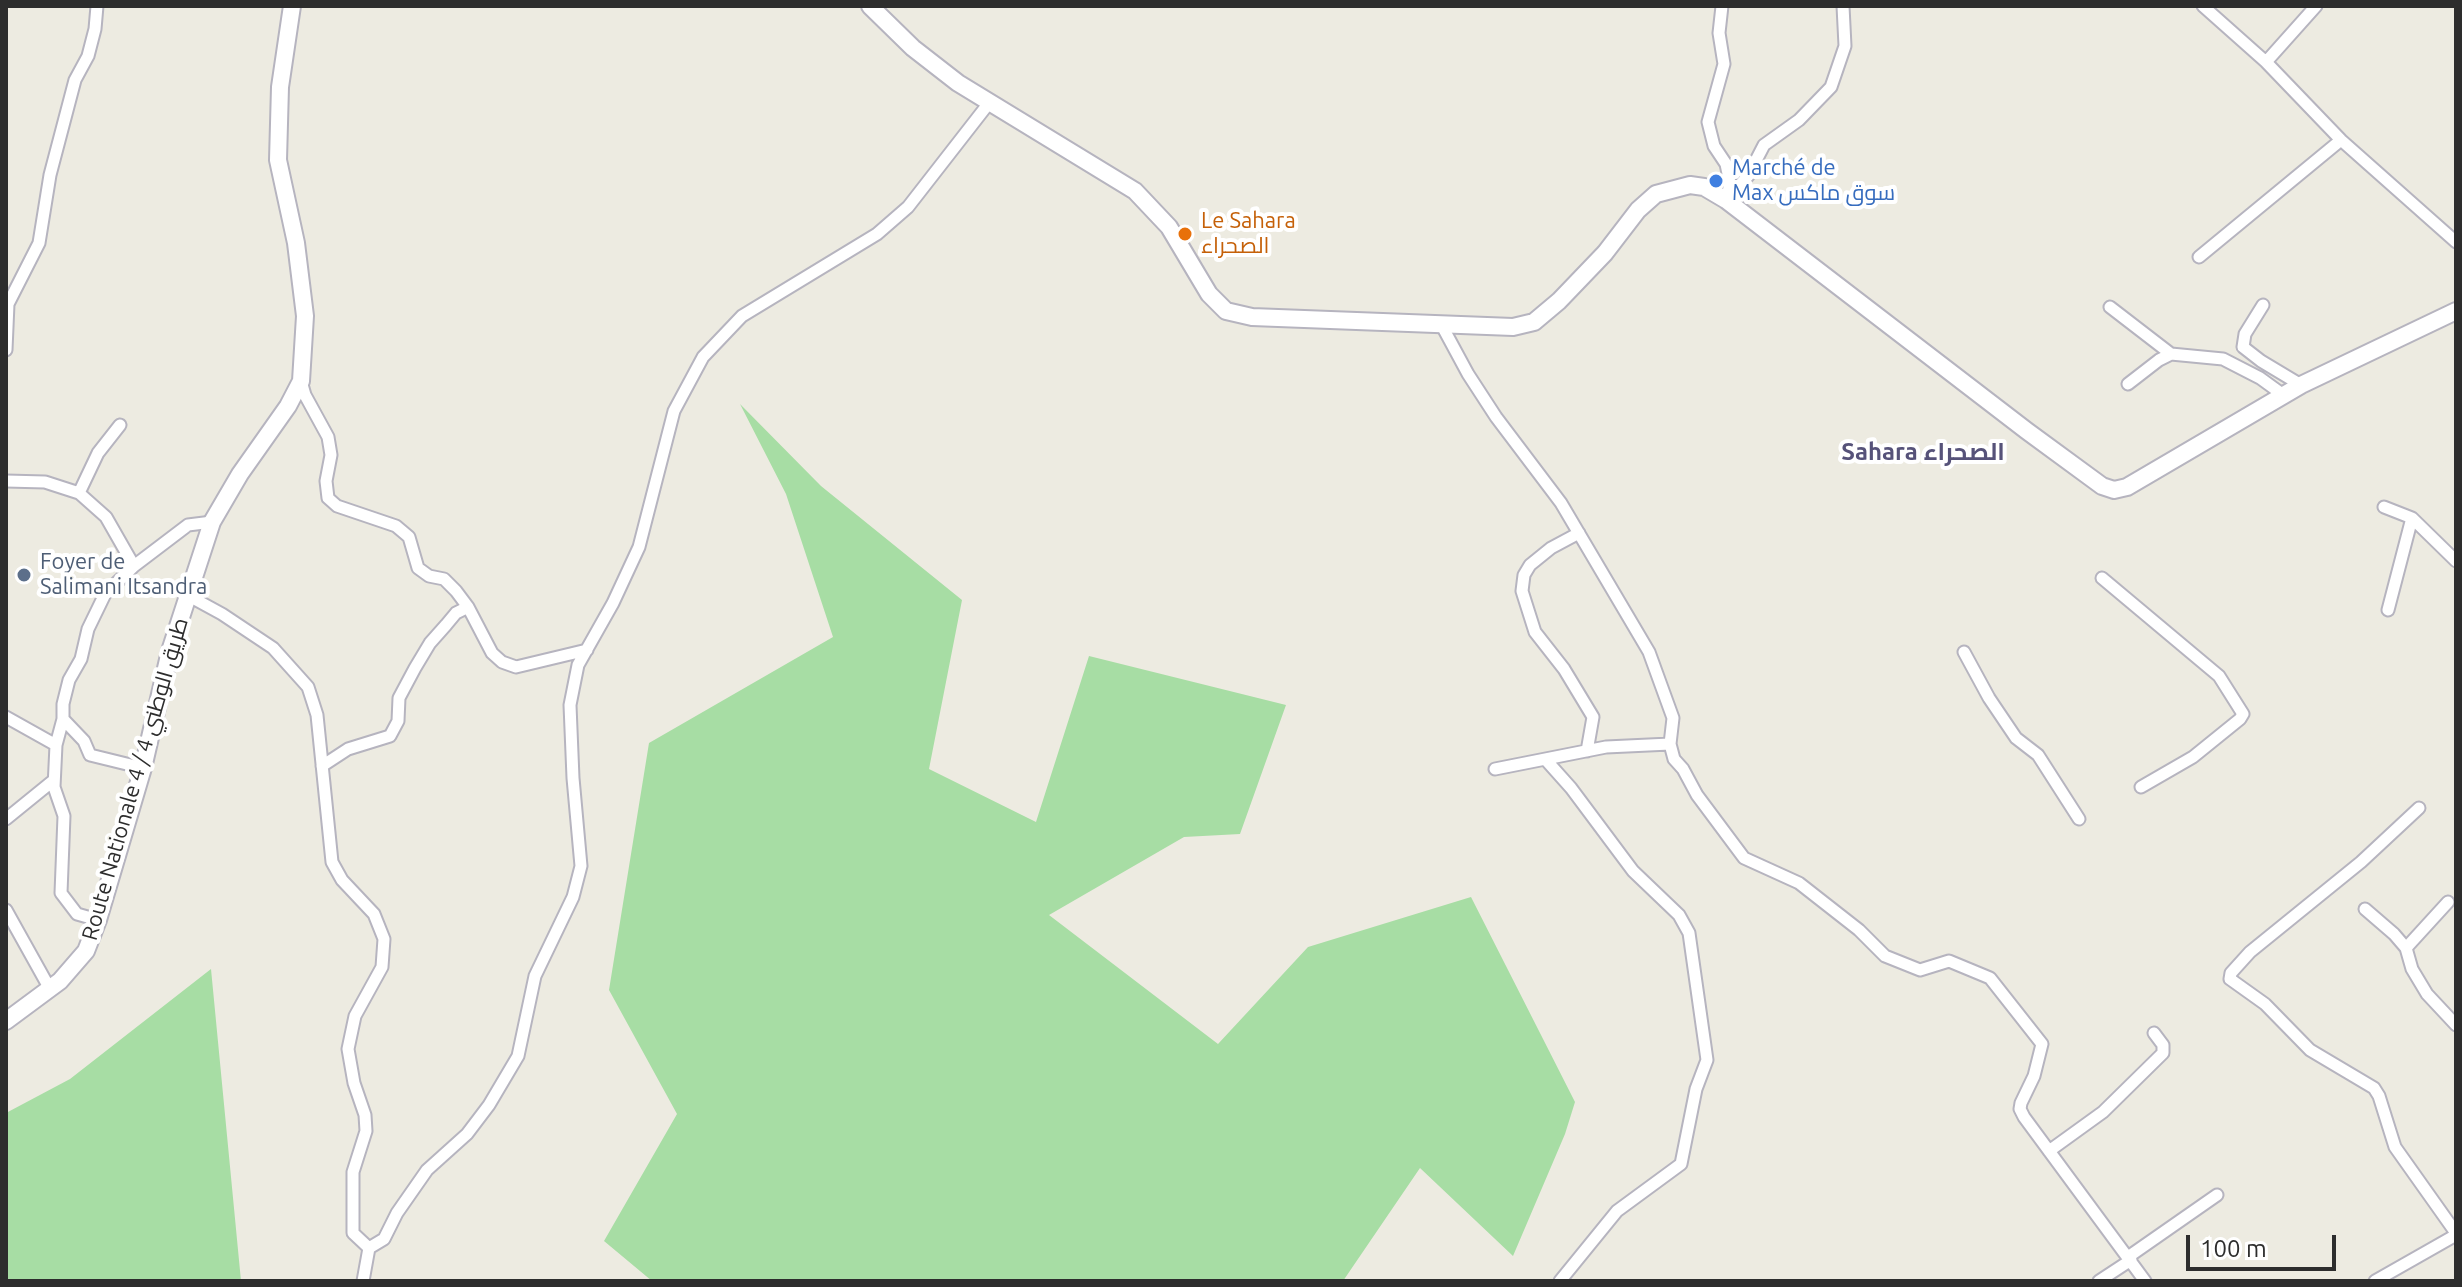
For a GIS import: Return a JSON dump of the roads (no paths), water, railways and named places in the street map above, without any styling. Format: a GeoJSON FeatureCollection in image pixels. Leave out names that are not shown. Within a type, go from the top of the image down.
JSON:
{"type":"FeatureCollection","features":[{"type":"Feature","properties":{"kind":"main road","name":"Route Nationale 4 / طريق الوطني 4"},"geometry":{"type":"LineString","coordinates":[[6,1021],[60,981],[86,951],[143,768],[170,651],[212,522],[301,381],[305,316],[296,243],[278,160],[280,87],[292,6]]}},
{"type":"Feature","properties":{"kind":"main road"},"geometry":{"type":"LineString","coordinates":[[870,6],[913,48],[989,103],[1135,191],[1169,227],[1209,294],[1226,311],[1252,317],[1513,327],[1534,322],[1569,291],[1605,253],[1638,210],[1656,194],[1690,185],[1704,187],[1726,200],[2102,486],[2114,490],[2127,487],[2282,394],[2456,311]]}},
{"type":"Feature","properties":{"kind":"street"},"geometry":{"type":"LineString","coordinates":[[6,350],[8,304],[39,243],[50,175],[75,80],[88,56],[97,6]]}},
{"type":"Feature","properties":{"kind":"street"},"geometry":{"type":"LineString","coordinates":[[1722,6],[1719,33],[1724,64],[1708,122],[1714,146],[1726,164],[1730,183],[1726,200]]}},
{"type":"Feature","properties":{"kind":"street"},"geometry":{"type":"LineString","coordinates":[[1726,200],[1748,176],[1764,145],[1799,120],[1831,87],[1845,46],[1843,6]]}},
{"type":"Feature","properties":{"kind":"street"},"geometry":{"type":"LineString","coordinates":[[2203,6],[2266,62],[2341,140],[2456,242]]}},
{"type":"Feature","properties":{"kind":"street"},"geometry":{"type":"LineString","coordinates":[[2266,62],[2316,6]]}},
{"type":"Feature","properties":{"kind":"street"},"geometry":{"type":"LineString","coordinates":[[363,1281],[369,1248],[384,1239],[397,1213],[427,1170],[475,1124],[518,1056],[535,976],[573,897],[581,866],[570,705],[578,665],[613,603],[639,547],[674,411],[703,357],[742,316],[877,234],[908,207],[989,103]]}},
{"type":"Feature","properties":{"kind":"street"},"geometry":{"type":"LineString","coordinates":[[2199,257],[2341,140]]}},
{"type":"Feature","properties":{"kind":"street"},"geometry":{"type":"LineString","coordinates":[[2263,305],[2245,334],[2243,347],[2301,385]]}},
{"type":"Feature","properties":{"kind":"street"},"geometry":{"type":"LineString","coordinates":[[2110,307],[2171,354]]}},
{"type":"Feature","properties":{"kind":"street"},"geometry":{"type":"LineString","coordinates":[[1441,324],[1496,417],[1561,503],[1649,652],[1673,718],[1670,744],[1674,759],[1697,795],[1744,858],[1799,883],[1859,930],[1885,956],[1920,970],[1949,961],[1990,978],[2042,1044],[2034,1076],[2020,1109],[2145,1281]]}},
{"type":"Feature","properties":{"kind":"street"},"geometry":{"type":"LineString","coordinates":[[2128,384],[2171,354],[2223,359],[2260,378],[2282,394]]}},
{"type":"Feature","properties":{"kind":"street"},"geometry":{"type":"LineString","coordinates":[[301,381],[305,395],[328,437],[331,455],[326,481],[328,498],[337,506],[396,526],[409,537],[418,568],[429,576],[444,579],[468,607],[492,653],[502,662],[516,667],[587,650]]}},
{"type":"Feature","properties":{"kind":"street"},"geometry":{"type":"LineString","coordinates":[[79,493],[98,453],[120,425]]}},
{"type":"Feature","properties":{"kind":"street"},"geometry":{"type":"LineString","coordinates":[[6,481],[45,482],[79,493],[106,517],[134,566]]}},
{"type":"Feature","properties":{"kind":"street"},"geometry":{"type":"LineString","coordinates":[[2384,507],[2412,518],[2454,554]]}},
{"type":"Feature","properties":{"kind":"street"},"geometry":{"type":"LineString","coordinates":[[2388,610],[2412,518]]}},
{"type":"Feature","properties":{"kind":"street"},"geometry":{"type":"LineString","coordinates":[[98,920],[77,914],[61,893],[64,816],[54,780],[56,745],[69,680],[81,659],[88,629],[105,594],[134,566],[188,525],[212,522]]}},
{"type":"Feature","properties":{"kind":"street"},"geometry":{"type":"LineString","coordinates":[[1579,533],[1551,548],[1530,565],[1524,575],[1522,591],[1535,632],[1564,669],[1593,717],[1587,751]]}},
{"type":"Feature","properties":{"kind":"street"},"geometry":{"type":"LineString","coordinates":[[2102,578],[2219,676],[2243,714],[2193,757],[2141,787]]}},
{"type":"Feature","properties":{"kind":"street"},"geometry":{"type":"LineString","coordinates":[[189,596],[273,648],[308,687],[317,715],[332,862],[342,880],[374,914],[384,939],[382,967],[355,1016],[348,1049],[354,1083],[365,1115],[366,1131],[353,1172],[353,1233],[369,1248]]}},
{"type":"Feature","properties":{"kind":"street"},"geometry":{"type":"LineString","coordinates":[[322,766],[348,749],[390,736],[398,721],[399,698],[422,656],[456,613],[468,607]]}},
{"type":"Feature","properties":{"kind":"street"},"geometry":{"type":"LineString","coordinates":[[1964,652],[2016,738],[2038,755],[2079,819]]}},
{"type":"Feature","properties":{"kind":"street"},"geometry":{"type":"LineString","coordinates":[[6,717],[56,745]]}},
{"type":"Feature","properties":{"kind":"street"},"geometry":{"type":"LineString","coordinates":[[63,719],[84,741],[90,755],[143,768]]}},
{"type":"Feature","properties":{"kind":"street"},"geometry":{"type":"LineString","coordinates":[[1495,769],[1606,747],[1670,744]]}},
{"type":"Feature","properties":{"kind":"street"},"geometry":{"type":"LineString","coordinates":[[1546,760],[1571,788],[1633,871],[1679,915],[1689,933],[1707,1060],[1696,1089],[1681,1164],[1617,1211],[1560,1281]]}},
{"type":"Feature","properties":{"kind":"street"},"geometry":{"type":"LineString","coordinates":[[6,819],[54,780]]}},
{"type":"Feature","properties":{"kind":"street"},"geometry":{"type":"LineString","coordinates":[[2375,1281],[2456,1234],[2395,1147],[2374,1088],[2310,1050],[2265,1004],[2230,979],[2231,973],[2250,952],[2361,862],[2419,808]]}},
{"type":"Feature","properties":{"kind":"street"},"geometry":{"type":"LineString","coordinates":[[2406,948],[2448,902]]}},
{"type":"Feature","properties":{"kind":"street"},"geometry":{"type":"LineString","coordinates":[[2365,909],[2406,948],[2412,969],[2427,994],[2456,1025]]}},
{"type":"Feature","properties":{"kind":"street"},"geometry":{"type":"LineString","coordinates":[[6,910],[50,989]]}},
{"type":"Feature","properties":{"kind":"street"},"geometry":{"type":"LineString","coordinates":[[2049,1151],[2103,1112],[2163,1053],[2163,1045],[2154,1033]]}},
{"type":"Feature","properties":{"kind":"street"},"geometry":{"type":"LineString","coordinates":[[2099,1281],[2217,1195]]}},
{"type":"Feature","properties":{"kind":"place","name":"Marché de Max سوق ماكس"},"geometry":{"type":"Point","coordinates":[1716,181]}},
{"type":"Feature","properties":{"kind":"place","name":"Le Sahara الصحراء"},"geometry":{"type":"Point","coordinates":[1185,234]}},
{"type":"Feature","properties":{"kind":"place","name":"Foyer de Salimani Itsandra"},"geometry":{"type":"Point","coordinates":[24,575]}},
{"type":"Feature","properties":{"kind":"district","name":"Sahara الصحراء"},"geometry":{"type":"Point","coordinates":[1923,452]}}]}
